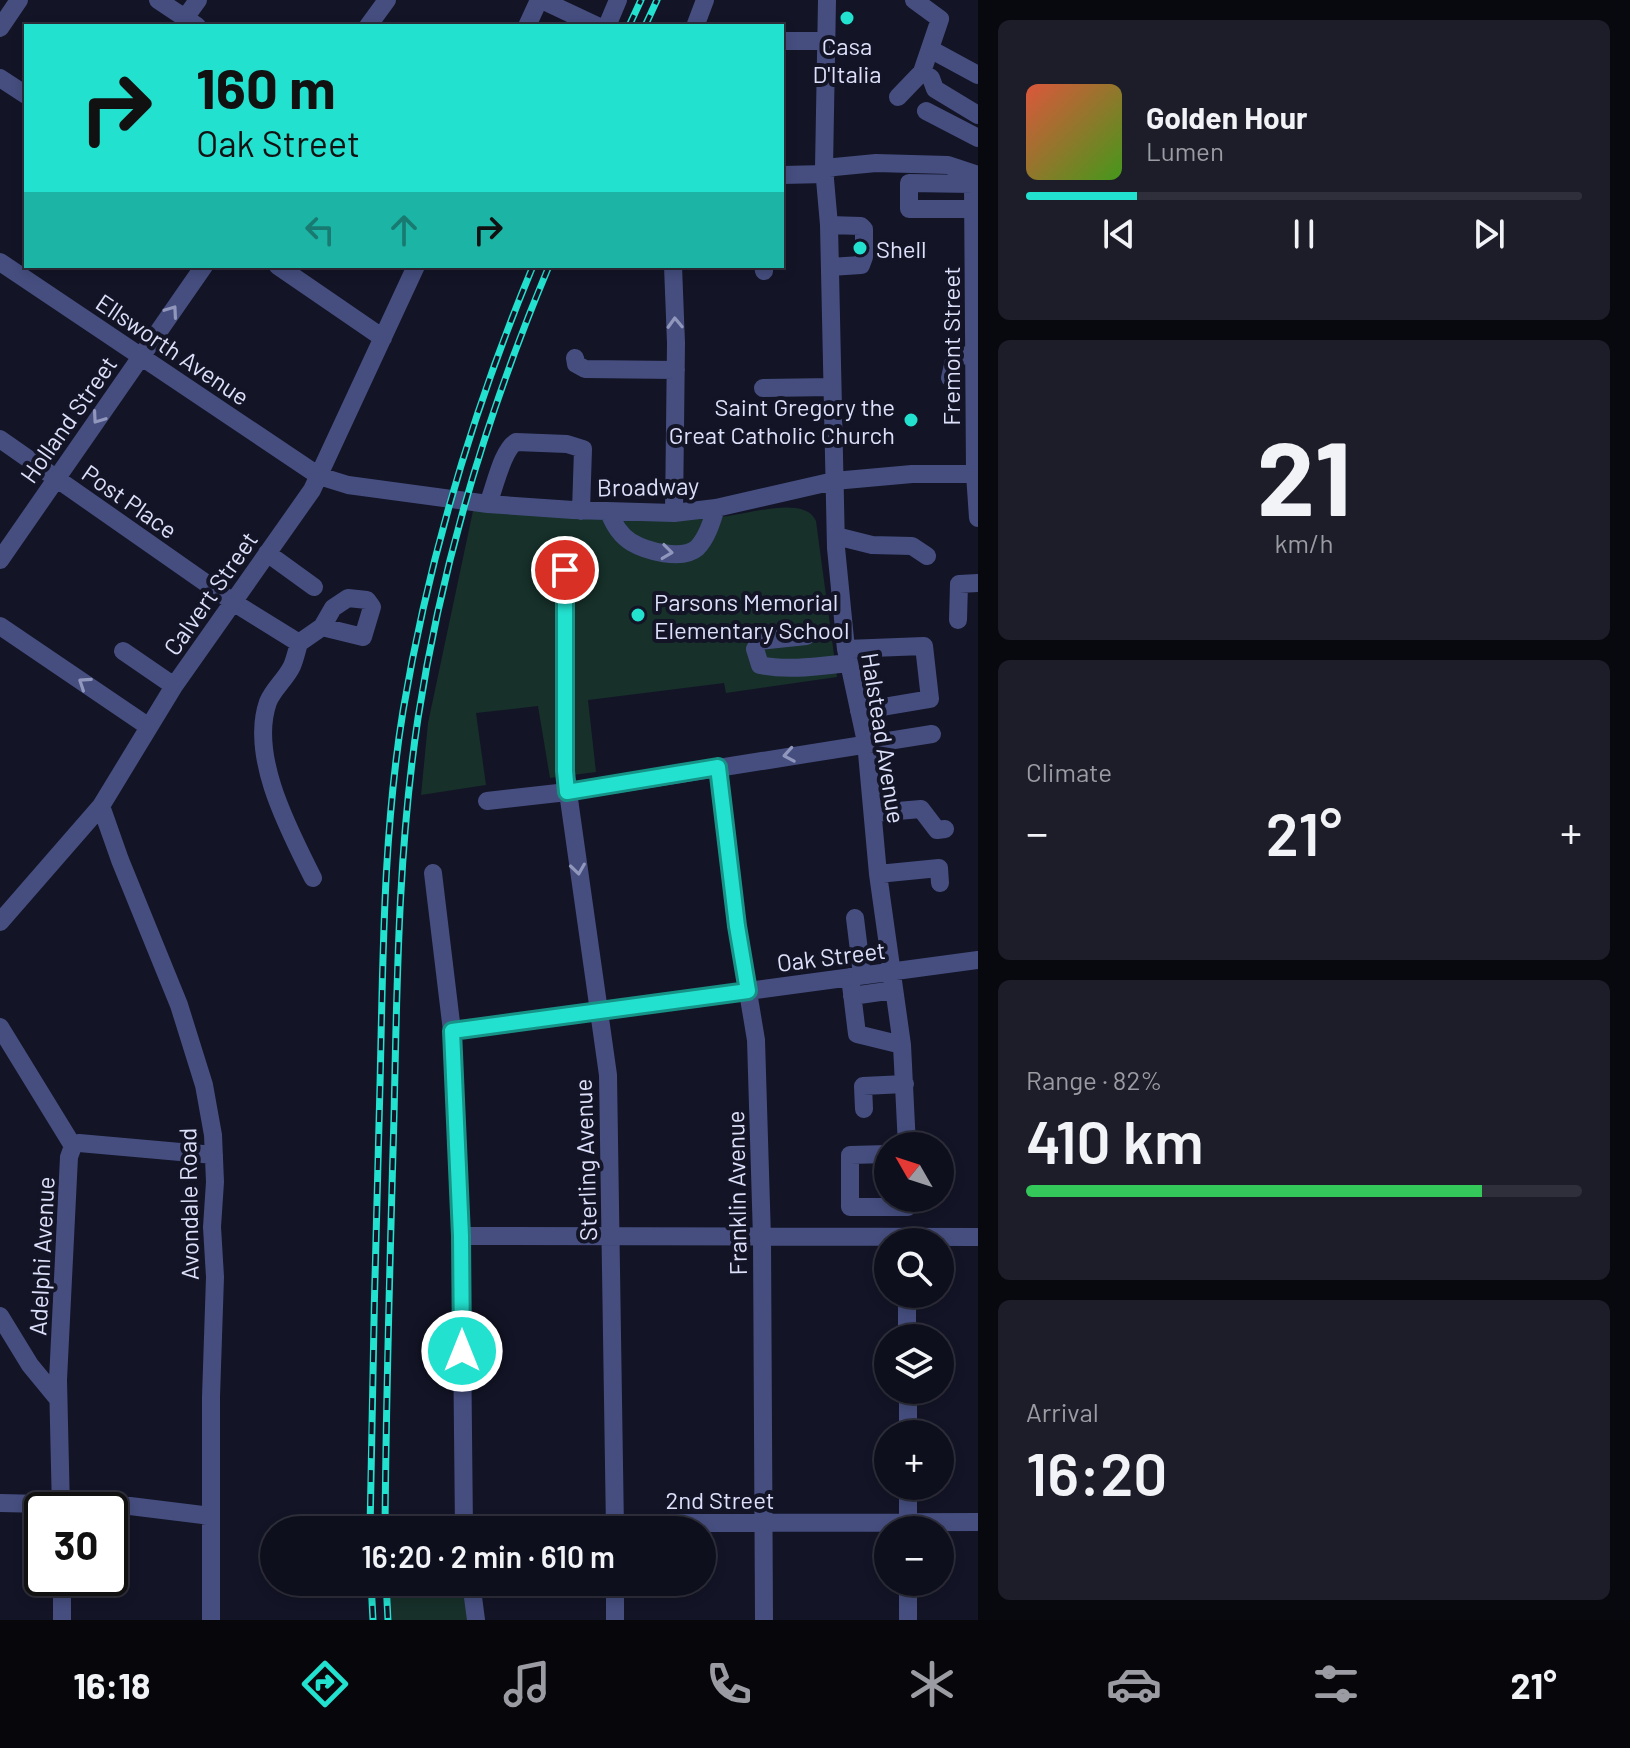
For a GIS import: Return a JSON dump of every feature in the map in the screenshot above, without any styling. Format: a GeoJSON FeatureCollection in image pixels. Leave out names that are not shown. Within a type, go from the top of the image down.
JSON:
{"type":"FeatureCollection","features":[{"type":"Feature","properties":{"kind":"street"},"geometry":{"type":"LineString","coordinates":[[0,28],[19,0]]}},
{"type":"Feature","properties":{"kind":"street"},"geometry":{"type":"LineString","coordinates":[[158,0],[191,22],[198,0]]}},
{"type":"Feature","properties":{"kind":"street"},"geometry":{"type":"LineString","coordinates":[[369,24],[387,0]]}},
{"type":"Feature","properties":{"kind":"street"},"geometry":{"type":"LineString","coordinates":[[528,24],[540,0],[593,24]]}},
{"type":"Feature","properties":{"kind":"street"},"geometry":{"type":"LineString","coordinates":[[608,24],[618,0]]}},
{"type":"Feature","properties":{"kind":"street"},"geometry":{"type":"LineString","coordinates":[[696,24],[705,0]]}},
{"type":"Feature","properties":{"kind":"street","name":"Halstead Avenue"},"geometry":{"type":"LineString","coordinates":[[827,0],[825,171],[836,536],[848,656],[866,742],[878,874],[902,1045],[907,1132]]}},
{"type":"Feature","properties":{"kind":"street"},"geometry":{"type":"LineString","coordinates":[[898,97],[922,72],[940,19],[914,0]]}},
{"type":"Feature","properties":{"kind":"street"},"geometry":{"type":"LineString","coordinates":[[784,41],[825,41]]}},
{"type":"Feature","properties":{"kind":"street"},"geometry":{"type":"LineString","coordinates":[[930,49],[978,75]]}},
{"type":"Feature","properties":{"kind":"street"},"geometry":{"type":"LineString","coordinates":[[922,72],[931,78],[935,89],[978,115]]}},
{"type":"Feature","properties":{"kind":"street"},"geometry":{"type":"LineString","coordinates":[[0,78],[24,94]]}},
{"type":"Feature","properties":{"kind":"street"},"geometry":{"type":"LineString","coordinates":[[926,111],[978,138]]}},
{"type":"Feature","properties":{"kind":"street"},"geometry":{"type":"LineString","coordinates":[[784,175],[876,163],[948,165],[976,178]]}},
{"type":"Feature","properties":{"kind":"street"},"geometry":{"type":"LineString","coordinates":[[974,209],[909,209],[909,183],[976,178]]}},
{"type":"Feature","properties":{"kind":"street","name":"Fremont Street"},"geometry":{"type":"LineString","coordinates":[[976,178],[974,355],[978,518]]}},
{"type":"Feature","properties":{"kind":"street"},"geometry":{"type":"LineString","coordinates":[[829,225],[861,227],[864,257],[861,265],[830,267]]}},
{"type":"Feature","properties":{"kind":"street","name":"Ellsworth Avenue"},"geometry":{"type":"LineString","coordinates":[[0,262],[319,476]]}},
{"type":"Feature","properties":{"kind":"street","name":"Holland Street"},"geometry":{"type":"LineString","coordinates":[[0,560],[203,268]]}},
{"type":"Feature","properties":{"kind":"street"},"geometry":{"type":"LineString","coordinates":[[281,268],[383,338]]}},
{"type":"Feature","properties":{"kind":"street","name":"Calvert Street"},"geometry":{"type":"LineString","coordinates":[[0,922],[101,806],[174,686],[312,490],[415,268]]}},
{"type":"Feature","properties":{"kind":"street"},"geometry":{"type":"LineString","coordinates":[[673,268],[676,370],[674,513]]}},
{"type":"Feature","properties":{"kind":"street"},"geometry":{"type":"LineString","coordinates":[[950,378],[955,356],[974,355]]}},
{"type":"Feature","properties":{"kind":"street"},"geometry":{"type":"LineString","coordinates":[[575,358],[576,364],[585,369],[676,370]]}},
{"type":"Feature","properties":{"kind":"street"},"geometry":{"type":"LineString","coordinates":[[763,388],[832,387]]}},
{"type":"Feature","properties":{"kind":"street","name":"Post Place"},"geometry":{"type":"LineString","coordinates":[[0,439],[233,602],[299,643]]}},
{"type":"Feature","properties":{"kind":"street"},"geometry":{"type":"LineString","coordinates":[[486,504],[505,453],[511,445],[516,442],[567,444],[583,449],[581,511]]}},
{"type":"Feature","properties":{"kind":"street","name":"Broadway"},"geometry":{"type":"LineString","coordinates":[[319,476],[348,485],[486,504],[581,511],[674,513],[716,508],[834,481],[912,474],[977,474]]}},
{"type":"Feature","properties":{"kind":"street"},"geometry":{"type":"LineString","coordinates":[[609,512],[614,524],[630,542],[678,555],[696,549],[710,527],[716,508]]}},
{"type":"Feature","properties":{"kind":"street"},"geometry":{"type":"LineString","coordinates":[[836,536],[872,545],[912,546],[927,556]]}},
{"type":"Feature","properties":{"kind":"street"},"geometry":{"type":"LineString","coordinates":[[267,553],[314,587]]}},
{"type":"Feature","properties":{"kind":"street","name":"Sterling Avenue"},"geometry":{"type":"LineString","coordinates":[[565,570],[565,771],[608,1075],[615,1516]]}},
{"type":"Feature","properties":{"kind":"street"},"geometry":{"type":"LineString","coordinates":[[958,620],[959,584],[978,583]]}},
{"type":"Feature","properties":{"kind":"street"},"geometry":{"type":"LineString","coordinates":[[0,626],[149,727]]}},
{"type":"Feature","properties":{"kind":"street"},"geometry":{"type":"LineString","coordinates":[[313,878],[272,784],[261,731],[269,700],[292,666],[299,643],[322,627]]}},
{"type":"Feature","properties":{"kind":"street"},"geometry":{"type":"LineString","coordinates":[[806,636],[760,641],[755,649],[760,665],[803,668],[848,656],[924,646],[930,699],[859,711]]}},
{"type":"Feature","properties":{"kind":"street"},"geometry":{"type":"LineString","coordinates":[[123,651],[174,686]]}},
{"type":"Feature","properties":{"kind":"street"},"geometry":{"type":"LineString","coordinates":[[487,801],[567,792],[866,742],[932,734]]}},
{"type":"Feature","properties":{"kind":"street","name":"Franklin Avenue"},"geometry":{"type":"LineString","coordinates":[[718,767],[737,926],[756,1040],[762,1238],[764,1620]]}},
{"type":"Feature","properties":{"kind":"street","name":"Avondale Road"},"geometry":{"type":"LineString","coordinates":[[101,806],[179,1005],[204,1085],[213,1135],[215,1277],[211,1397],[211,1620]]}},
{"type":"Feature","properties":{"kind":"street"},"geometry":{"type":"LineString","coordinates":[[874,813],[921,809],[937,830],[945,829]]}},
{"type":"Feature","properties":{"kind":"street"},"geometry":{"type":"LineString","coordinates":[[878,874],[939,868],[940,883]]}},
{"type":"Feature","properties":{"kind":"street"},"geometry":{"type":"LineString","coordinates":[[433,873],[452,1031],[461,1236],[463,1516]]}},
{"type":"Feature","properties":{"kind":"street"},"geometry":{"type":"LineString","coordinates":[[885,927],[856,925],[857,1034],[902,1045]]}},
{"type":"Feature","properties":{"kind":"street","name":"Oak Street"},"geometry":{"type":"LineString","coordinates":[[452,1031],[748,991],[893,981],[978,960]]}},
{"type":"Feature","properties":{"kind":"street","name":"Adelphi Avenue"},"geometry":{"type":"LineString","coordinates":[[0,1027],[73,1146],[69,1157],[58,1399],[61,1492]]}},
{"type":"Feature","properties":{"kind":"street"},"geometry":{"type":"LineString","coordinates":[[864,1109],[863,1086],[905,1084]]}},
{"type":"Feature","properties":{"kind":"street"},"geometry":{"type":"LineString","coordinates":[[73,1146],[79,1143],[214,1155]]}},
{"type":"Feature","properties":{"kind":"street"},"geometry":{"type":"LineString","coordinates":[[874,1154],[850,1155],[850,1207],[874,1205]]}},
{"type":"Feature","properties":{"kind":"street"},"geometry":{"type":"LineString","coordinates":[[461,1236],[874,1240]]}},
{"type":"Feature","properties":{"kind":"street"},"geometry":{"type":"LineString","coordinates":[[954,1238],[978,1237]]}},
{"type":"Feature","properties":{"kind":"street"},"geometry":{"type":"LineString","coordinates":[[0,1316],[30,1365],[58,1399]]}},
{"type":"Feature","properties":{"kind":"street"},"geometry":{"type":"LineString","coordinates":[[0,1503],[24,1505]]}},
{"type":"Feature","properties":{"kind":"street"},"geometry":{"type":"LineString","coordinates":[[128,1506],[211,1516]]}},
{"type":"Feature","properties":{"kind":"street","name":"2nd Street"},"geometry":{"type":"LineString","coordinates":[[954,1523],[978,1522]]}},
{"type":"Feature","properties":{"kind":"street","name":"2nd Street"},"geometry":{"type":"LineString","coordinates":[[716,1524],[874,1525]]}},
{"type":"Feature","properties":{"kind":"street"},"geometry":{"type":"LineString","coordinates":[[62,1596],[62,1620]]}},
{"type":"Feature","properties":{"kind":"street"},"geometry":{"type":"LineString","coordinates":[[473,1596],[476,1620]]}},
{"type":"Feature","properties":{"kind":"street"},"geometry":{"type":"LineString","coordinates":[[615,1596],[615,1620]]}},
{"type":"Feature","properties":{"kind":"street"},"geometry":{"type":"LineString","coordinates":[[908,1596],[908,1620]]}},
{"type":"Feature","properties":{"kind":"green space"},"geometry":{"type":"Polygon","coordinates":[[[474,506],[658,518],[719,517],[772,508],[800,509],[810,513],[816,521],[837,677],[726,693],[724,683],[588,700],[596,772],[550,778],[538,706],[476,713],[486,785],[421,795],[428,723],[474,506]]]}},
{"type":"Feature","properties":{"kind":"green space"},"geometry":{"type":"Polygon","coordinates":[[[390,1596],[473,1596],[476,1620],[392,1620],[390,1596]]]}},
{"type":"Feature","properties":{"kind":"railway"},"geometry":{"type":"LineString","coordinates":[[630,24],[641,0]]}},
{"type":"Feature","properties":{"kind":"railway"},"geometry":{"type":"LineString","coordinates":[[646,24],[657,0]]}},
{"type":"Feature","properties":{"kind":"railway"},"geometry":{"type":"LineString","coordinates":[[370,1516],[383,945],[396,757],[426,597],[455,485],[491,375],[532,268]]}},
{"type":"Feature","properties":{"kind":"railway"},"geometry":{"type":"LineString","coordinates":[[385,1516],[398,967],[402,867],[411,768],[428,660],[454,545],[506,376],[548,268]]}},
{"type":"Feature","properties":{"kind":"railway"},"geometry":{"type":"LineString","coordinates":[[372,1596],[373,1620]]}},
{"type":"Feature","properties":{"kind":"railway"},"geometry":{"type":"LineString","coordinates":[[387,1596],[388,1620]]}},
{"type":"Feature","properties":{"kind":"place","name":"Casa D'Italia"},"geometry":{"type":"Point","coordinates":[847,18]}},
{"type":"Feature","properties":{"kind":"place","name":"Shell"},"geometry":{"type":"Point","coordinates":[860,248]}},
{"type":"Feature","properties":{"kind":"place","name":"Saint Gregory the Great Catholic Church"},"geometry":{"type":"Point","coordinates":[911,420]}},
{"type":"Feature","properties":{"kind":"place","name":"Parsons Memorial Elementary School"},"geometry":{"type":"Point","coordinates":[638,615]}},
{"type":"Feature","properties":{"kind":"route"},"geometry":{"type":"LineString","coordinates":[[462,1351],[461,1236],[452,1031],[748,991],[718,767],[567,792],[565,570]]}}]}
